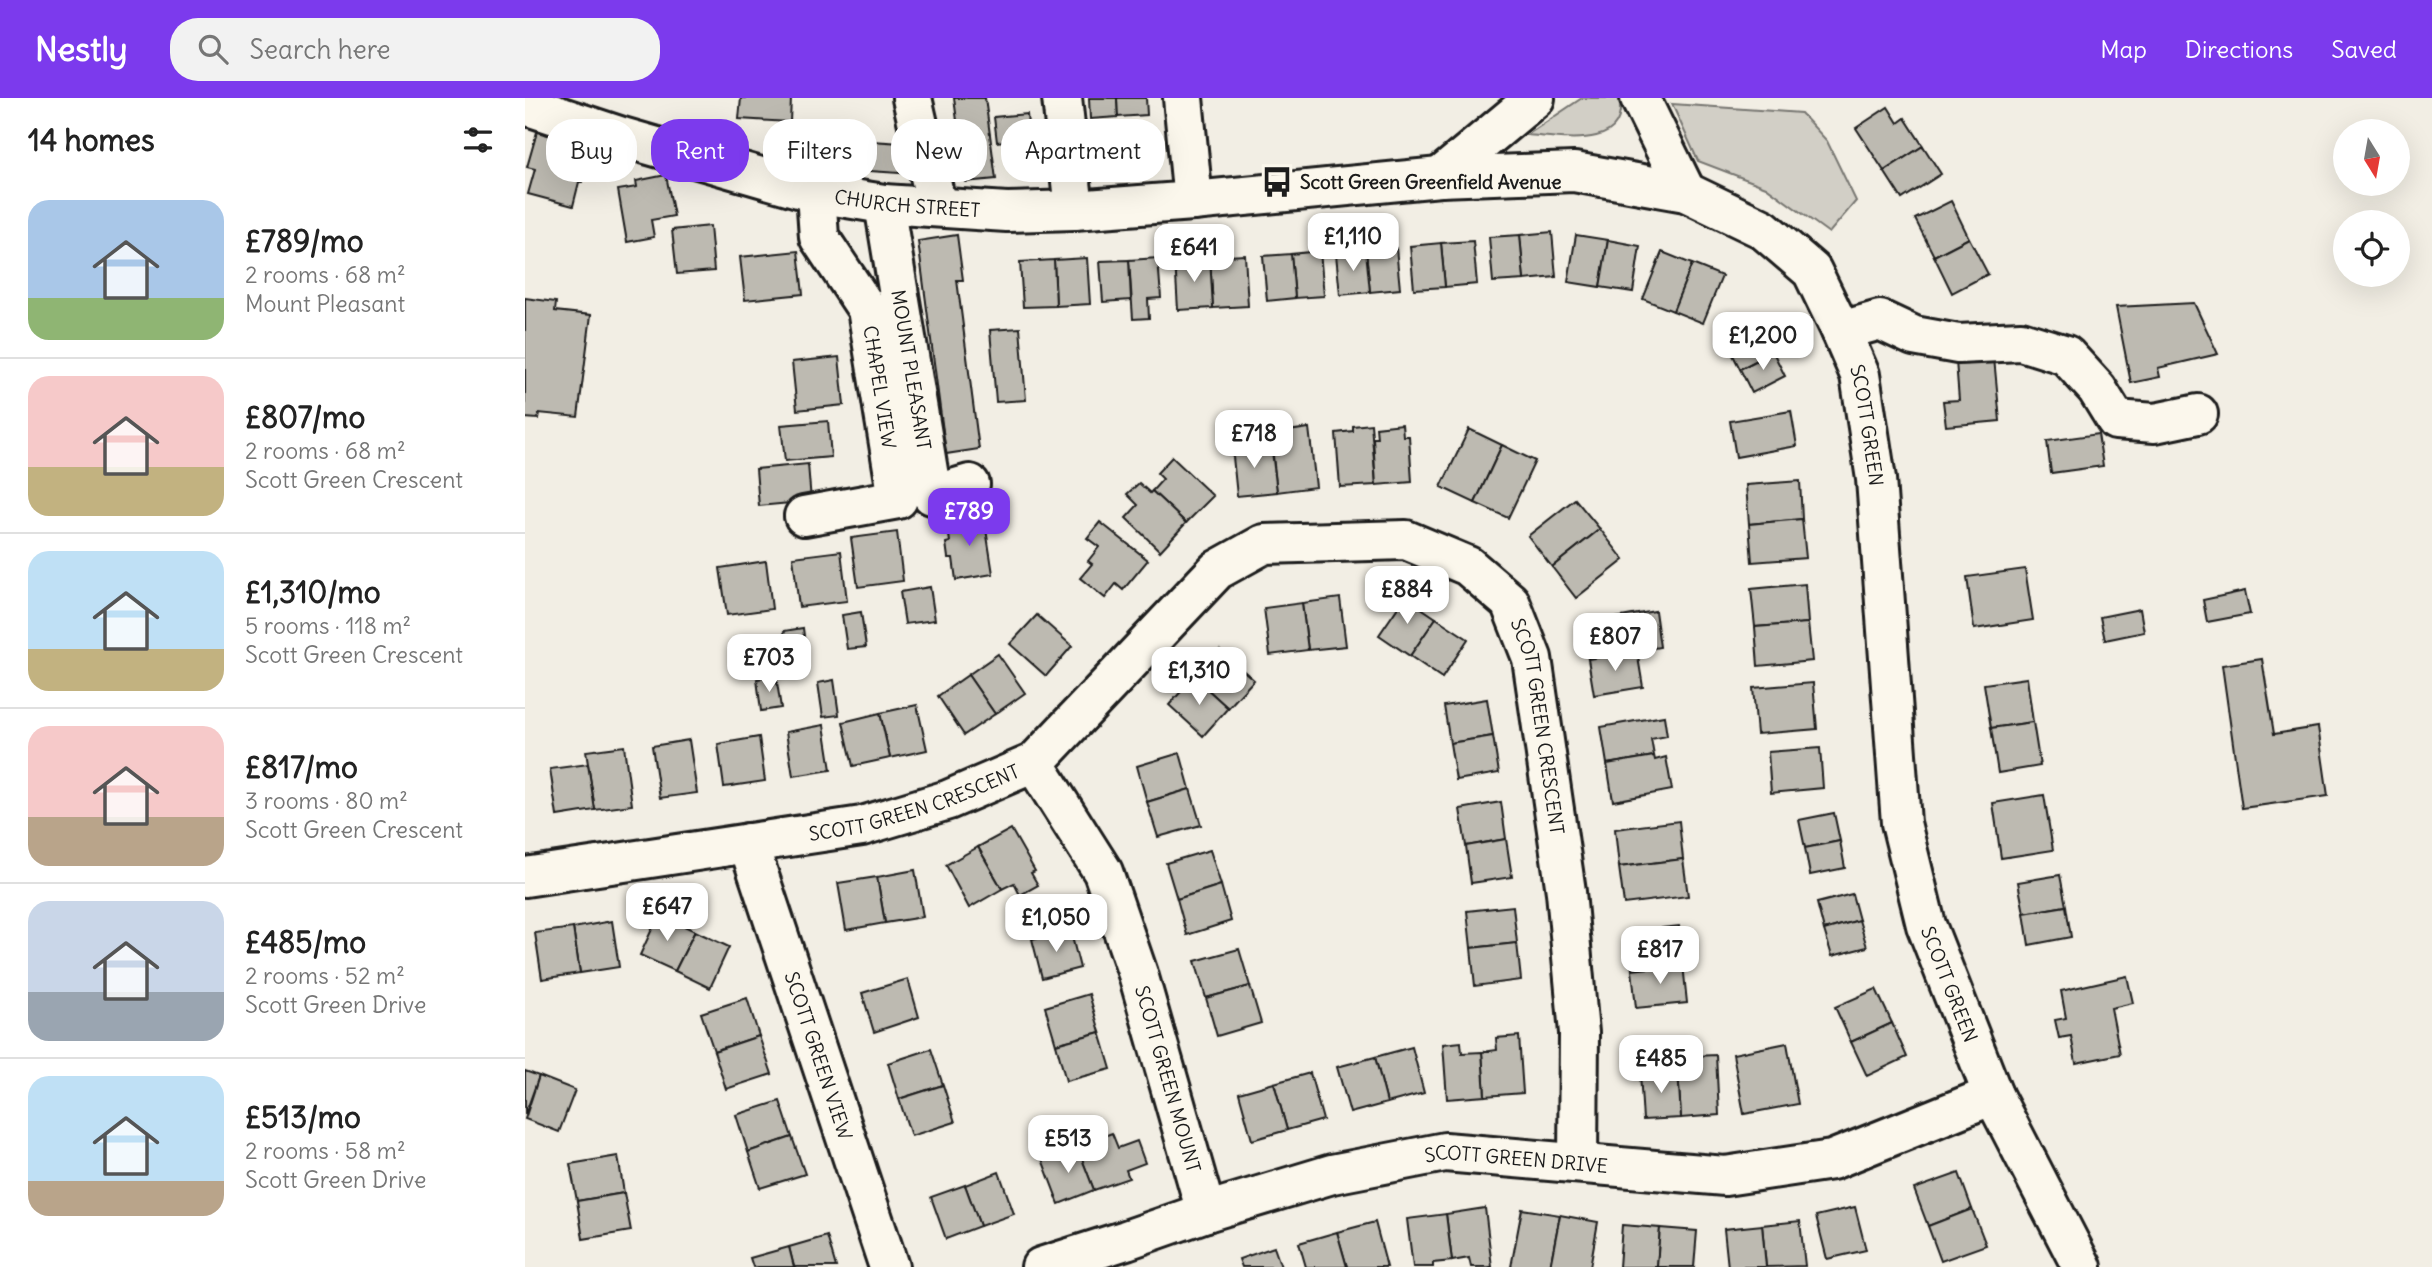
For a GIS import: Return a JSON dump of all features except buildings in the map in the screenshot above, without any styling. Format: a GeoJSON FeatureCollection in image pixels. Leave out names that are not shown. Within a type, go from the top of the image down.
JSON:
{"type":"FeatureCollection","features":[{"type":"Feature","properties":{"kind":"street"},"geometry":{"type":"LineString","coordinates":[[912,98],[937,207]]}},
{"type":"Feature","properties":{"kind":"street"},"geometry":{"type":"LineString","coordinates":[[1062,98],[1073,210]]}},
{"type":"Feature","properties":{"kind":"street"},"geometry":{"type":"LineString","coordinates":[[1183,98],[1193,201]]}},
{"type":"Feature","properties":{"kind":"street"},"geometry":{"type":"LineString","coordinates":[[1440,177],[1535,98]]}},
{"type":"Feature","properties":{"kind":"street"},"geometry":{"type":"LineString","coordinates":[[1640,98],[1686,192]]}},
{"type":"Feature","properties":{"kind":"street","name":"CHURCH STREET"},"geometry":{"type":"LineString","coordinates":[[525,105],[622,137],[816,193],[884,204],[1007,212]]}},
{"type":"Feature","properties":{"kind":"street","name":"SCOTT GREEN"},"geometry":{"type":"LineString","coordinates":[[1007,212],[1193,201],[1440,177],[1574,172],[1686,192],[1763,229],[1812,271],[1860,375],[1876,479],[1901,823],[1926,926],[1993,1095],[2081,1264]]}},
{"type":"Feature","properties":{"kind":"street","name":"CHAPEL VIEW"},"geometry":{"type":"LineString","coordinates":[[804,516],[898,499],[867,309],[819,237],[816,193]]}},
{"type":"Feature","properties":{"kind":"street","name":"MOUNT PLEASANT"},"geometry":{"type":"LineString","coordinates":[[884,204],[932,495],[970,484]]}},
{"type":"Feature","properties":{"kind":"street"},"geometry":{"type":"LineString","coordinates":[[1841,331],[1880,320],[1914,336],[1958,344],[2021,341],[2066,355],[2097,390],[2116,420],[2155,423],[2198,414]]}},
{"type":"Feature","properties":{"kind":"street","name":"SCOTT GREEN CRESCENT"},"geometry":{"type":"LineString","coordinates":[[525,877],[863,826],[948,800],[1034,763],[1217,569],[1264,544],[1406,540],[1468,566],[1510,602],[1532,658],[1567,905],[1579,1033],[1578,1162]]}},
{"type":"Feature","properties":{"kind":"street","name":"SCOTT GREEN MOUNT"},"geometry":{"type":"LineString","coordinates":[[1034,763],[1103,872],[1138,974],[1206,1212]]}},
{"type":"Feature","properties":{"kind":"street","name":"SCOTT GREEN VIEW"},"geometry":{"type":"LineString","coordinates":[[748,843],[889,1267]]}},
{"type":"Feature","properties":{"kind":"street","name":"SCOTT GREEN DRIVE"},"geometry":{"type":"LineString","coordinates":[[1041,1267],[1130,1254],[1206,1212],[1332,1174],[1445,1152],[1725,1176],[1832,1160],[1993,1095]]}},
{"type":"Feature","properties":{"kind":"shaded area"},"geometry":{"type":"Polygon","coordinates":[[[1582,98],[1619,98],[1619,115],[1614,127],[1589,138],[1527,135],[1582,98]]]}},
{"type":"Feature","properties":{"kind":"shaded area"},"geometry":{"type":"Polygon","coordinates":[[[1672,104],[1801,113],[1827,141],[1856,201],[1829,233],[1766,187],[1698,161],[1672,104]]]}},
{"type":"Feature","properties":{"kind":"place","name":"Scott Green Greenfield Avenue"},"geometry":{"type":"Point","coordinates":[1277,182]}}]}
